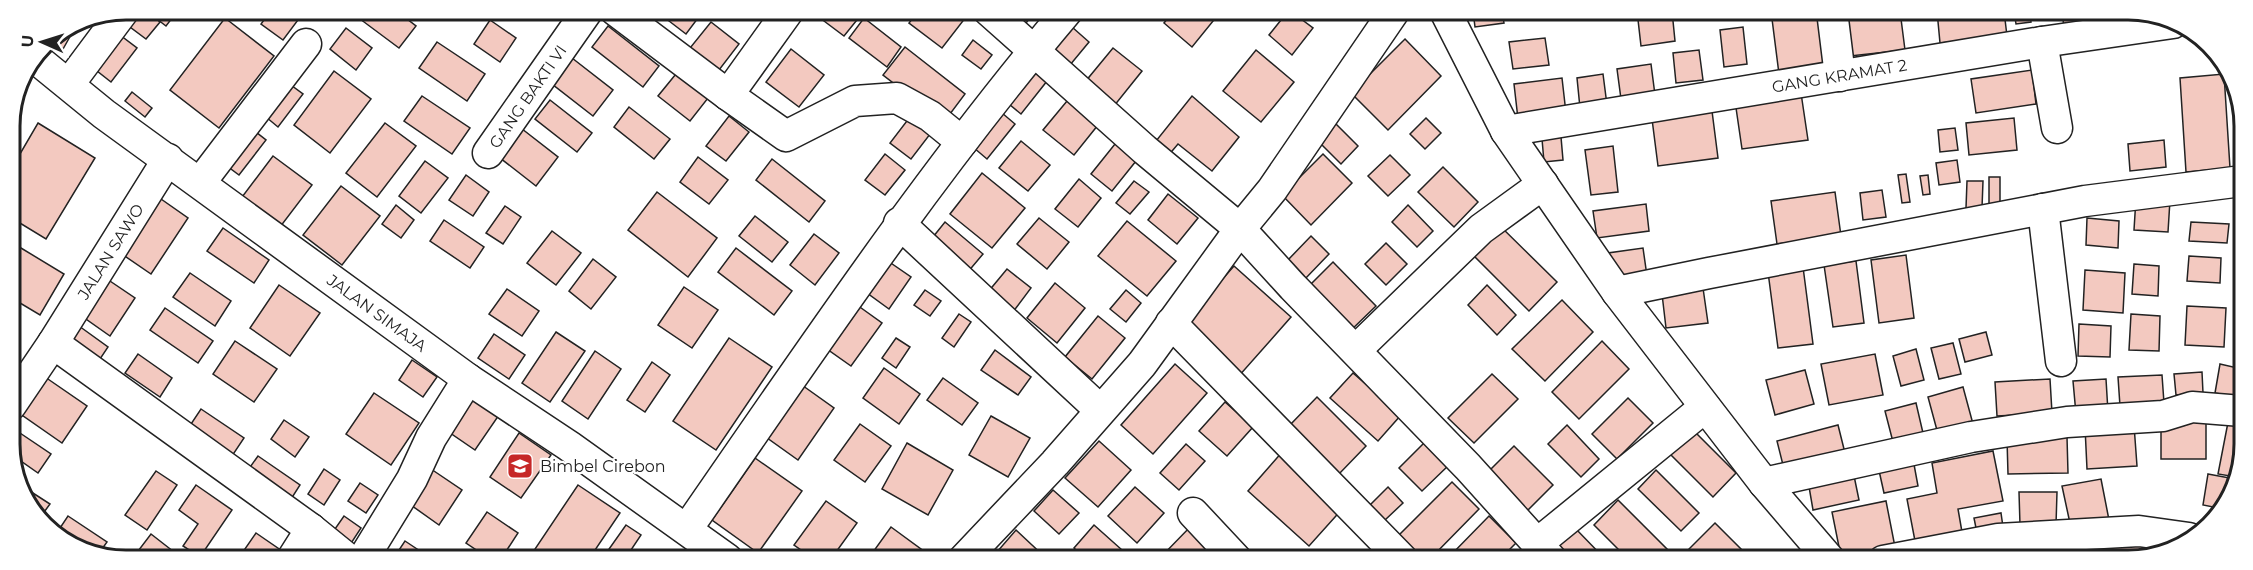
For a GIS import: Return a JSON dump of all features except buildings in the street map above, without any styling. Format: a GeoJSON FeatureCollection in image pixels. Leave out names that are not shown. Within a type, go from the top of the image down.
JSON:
{"type":"FeatureCollection","features":[{"type":"Feature","properties":{"kind":"street"},"geometry":{"type":"LineString","coordinates":[[69,84],[117,20]]}},
{"type":"Feature","properties":{"kind":"street","name":"GANG BAKTI VI"},"geometry":{"type":"LineString","coordinates":[[488,153],[581,20]]}},
{"type":"Feature","properties":{"kind":"street"},"geometry":{"type":"LineString","coordinates":[[628,20],[786,136],[855,101],[897,98],[930,116],[962,142]]}},
{"type":"Feature","properties":{"kind":"street"},"geometry":{"type":"LineString","coordinates":[[728,95],[782,20]]}},
{"type":"Feature","properties":{"kind":"street"},"geometry":{"type":"LineString","coordinates":[[1000,20],[1145,150],[1240,229],[1544,550]]}},
{"type":"Feature","properties":{"kind":"street"},"geometry":{"type":"LineString","coordinates":[[687,529],[899,223],[1060,20]]}},
{"type":"Feature","properties":{"kind":"street"},"geometry":{"type":"LineString","coordinates":[[972,550],[1055,463],[1142,364],[1240,229],[1272,190],[1388,20]]}},
{"type":"Feature","properties":{"kind":"street"},"geometry":{"type":"LineString","coordinates":[[1450,20],[1506,131],[1617,292],[1764,483],[1821,550]]}},
{"type":"Feature","properties":{"kind":"street"},"geometry":{"type":"LineString","coordinates":[[1833,20],[1840,76]]}},
{"type":"Feature","properties":{"kind":"street","name":"GANG KRAMAT 2"},"geometry":{"type":"LineString","coordinates":[[1506,131],[2043,42],[2160,25]]}},
{"type":"Feature","properties":{"kind":"street"},"geometry":{"type":"LineString","coordinates":[[2043,42],[2057,128]]}},
{"type":"Feature","properties":{"kind":"street"},"geometry":{"type":"LineString","coordinates":[[200,183],[306,44]]}},
{"type":"Feature","properties":{"kind":"street","name":"JALAN SIMAJA"},"geometry":{"type":"LineString","coordinates":[[53,72],[104,114],[468,379],[569,446],[715,550]]}},
{"type":"Feature","properties":{"kind":"street","name":"JALAN SAWO"},"geometry":{"type":"LineString","coordinates":[[20,392],[168,159]]}},
{"type":"Feature","properties":{"kind":"street"},"geometry":{"type":"LineString","coordinates":[[1617,292],[2043,209],[2234,182]]}},
{"type":"Feature","properties":{"kind":"street"},"geometry":{"type":"LineString","coordinates":[[1356,350],[1480,229],[1543,184]]}},
{"type":"Feature","properties":{"kind":"street"},"geometry":{"type":"LineString","coordinates":[[2043,209],[2061,362]]}},
{"type":"Feature","properties":{"kind":"street"},"geometry":{"type":"LineString","coordinates":[[899,223],[1100,410]]}},
{"type":"Feature","properties":{"kind":"street"},"geometry":{"type":"LineString","coordinates":[[1171,323],[1393,550]]}},
{"type":"Feature","properties":{"kind":"street"},"geometry":{"type":"LineString","coordinates":[[53,343],[337,550]]}},
{"type":"Feature","properties":{"kind":"street"},"geometry":{"type":"LineString","coordinates":[[369,550],[412,479],[431,438],[468,379]]}},
{"type":"Feature","properties":{"kind":"street"},"geometry":{"type":"LineString","coordinates":[[1546,550],[1705,406]]}},
{"type":"Feature","properties":{"kind":"street"},"geometry":{"type":"LineString","coordinates":[[1764,483],[1971,437],[2056,424],[2163,416],[2192,407],[2234,410]]}},
{"type":"Feature","properties":{"kind":"street"},"geometry":{"type":"LineString","coordinates":[[1193,513],[1228,550]]}},
{"type":"Feature","properties":{"kind":"street"},"geometry":{"type":"LineString","coordinates":[[298,550],[311,529]]}},
{"type":"Feature","properties":{"kind":"street"},"geometry":{"type":"LineString","coordinates":[[1940,550],[1998,539],[2139,531],[2179,537]]}},
{"type":"Feature","properties":{"kind":"place","name":"Bimbel Cirebon"},"geometry":{"type":"Point","coordinates":[520,466]}}]}
